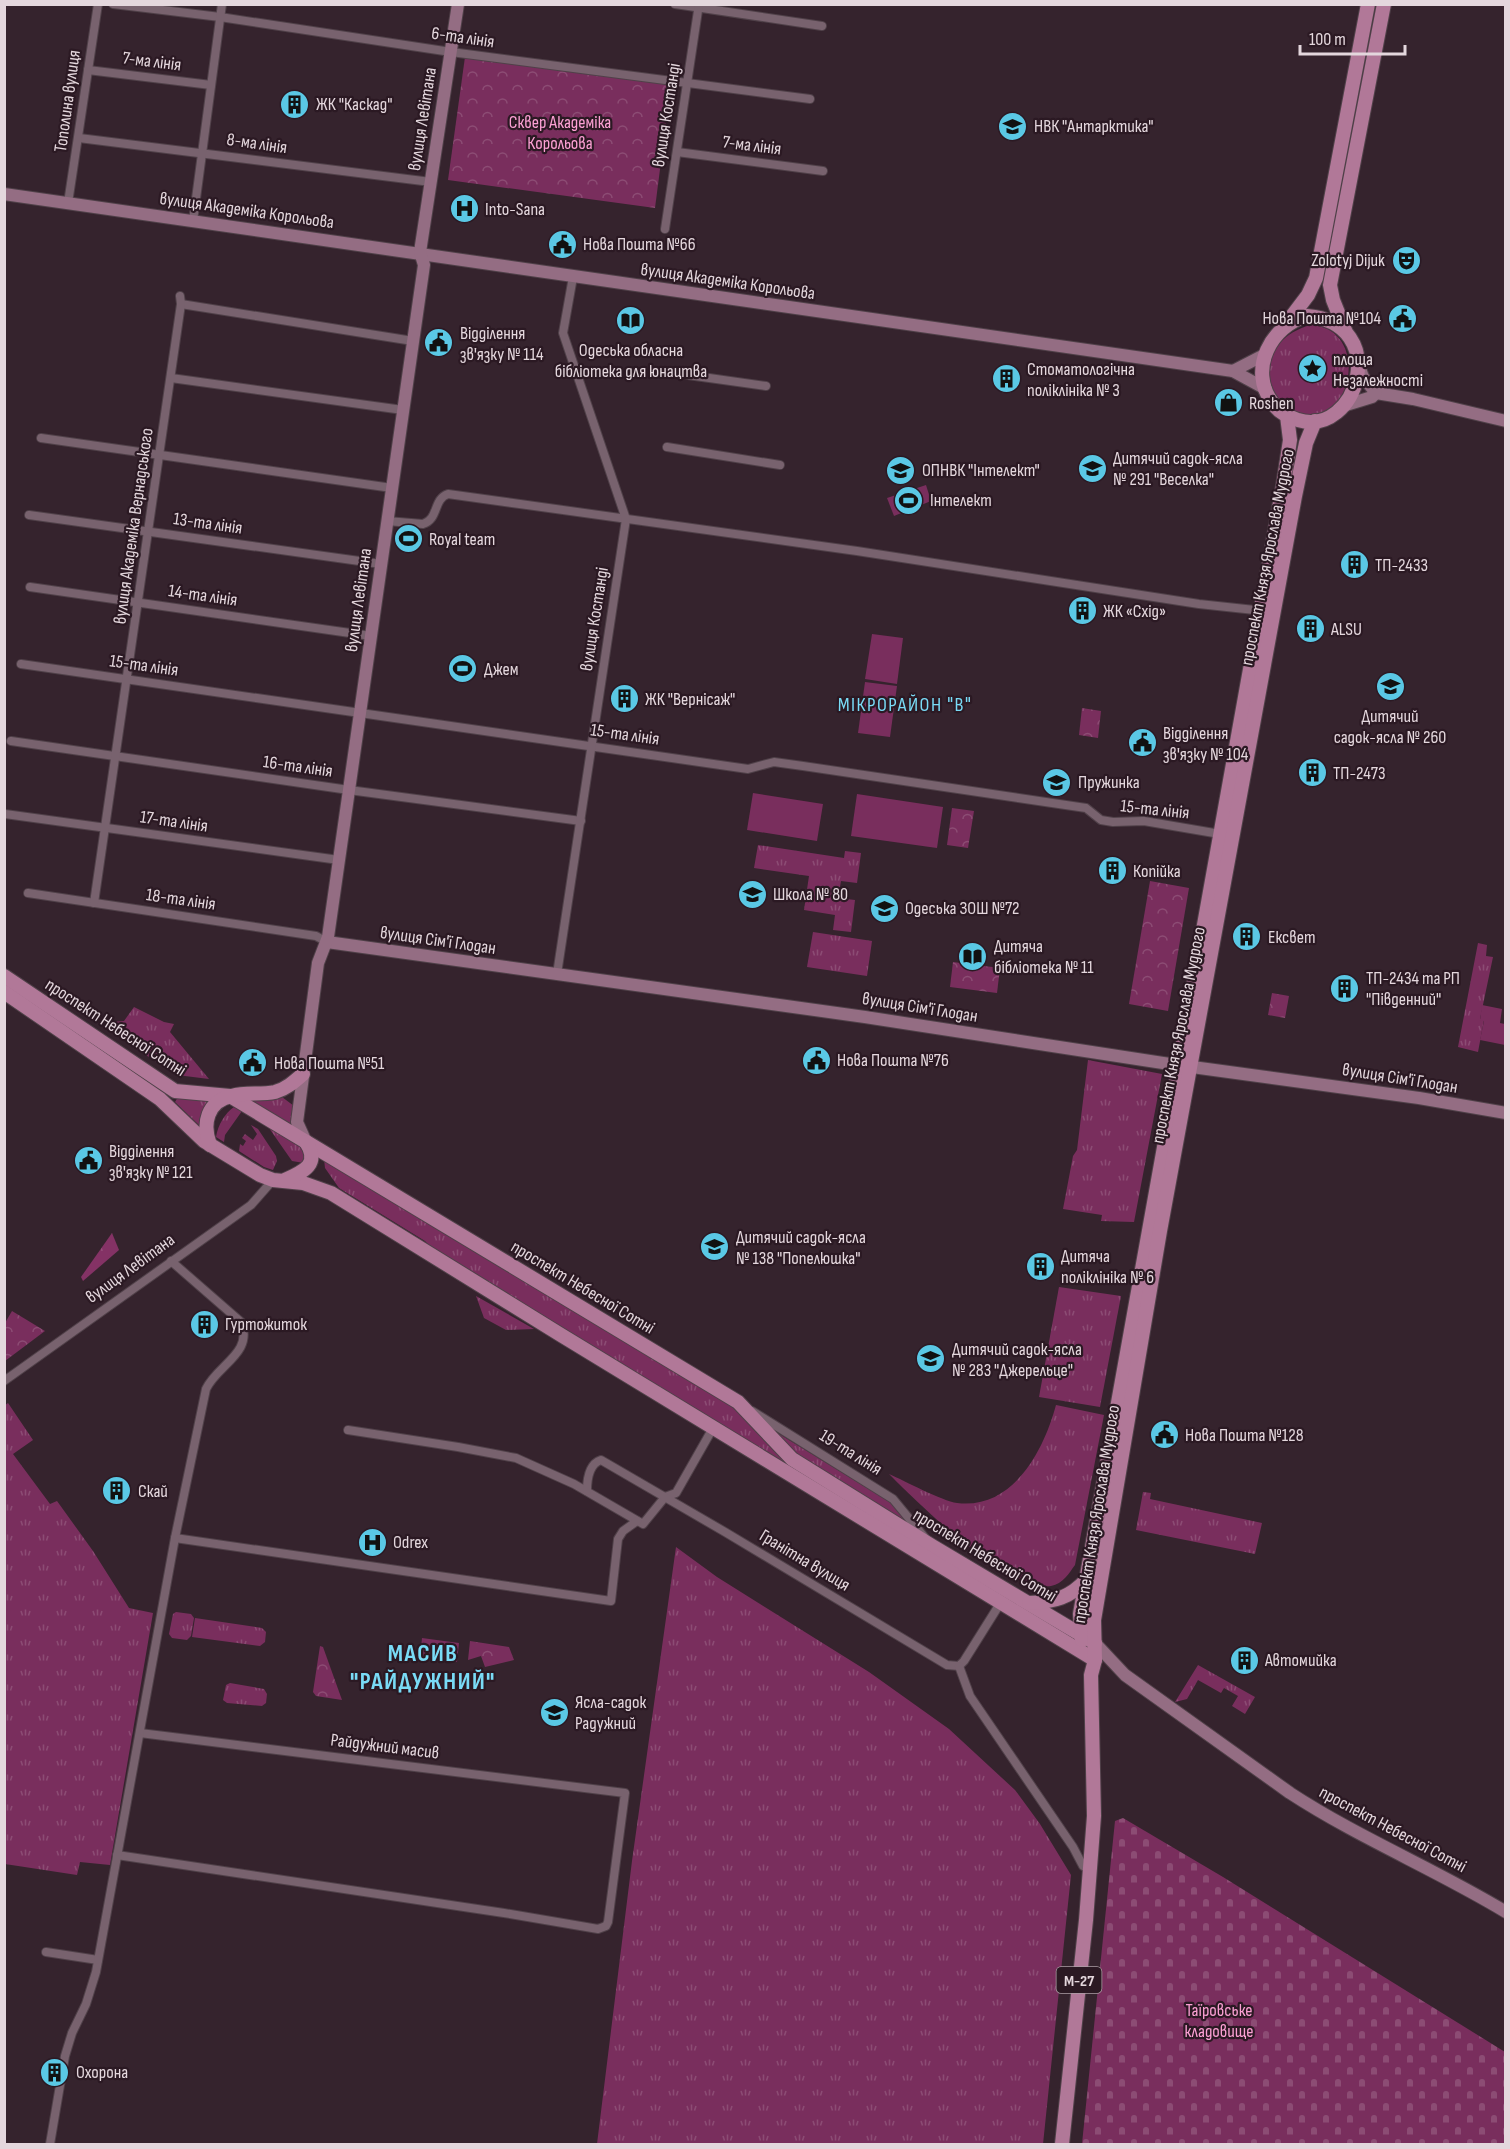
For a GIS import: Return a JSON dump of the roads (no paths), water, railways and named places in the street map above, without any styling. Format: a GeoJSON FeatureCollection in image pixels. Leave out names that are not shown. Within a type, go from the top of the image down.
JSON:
{"type":"FeatureCollection","features":[{"type":"Feature","properties":{"kind":"main road","name":"вулиця Левітана"},"geometry":{"type":"LineString","coordinates":[[278,1180],[300,1173],[311,1162],[312,1154],[297,1122],[303,1074],[318,963],[327,942],[339,860],[424,265],[420,252],[458,4]]}},
{"type":"Feature","properties":{"kind":"main road"},"geometry":{"type":"LineString","coordinates":[[1233,371],[1264,354],[1308,295],[1316,278],[1368,4]]}},
{"type":"Feature","properties":{"kind":"main road"},"geometry":{"type":"LineString","coordinates":[[1384,4],[1330,285],[1332,300],[1353,342],[1363,377],[1376,393],[1413,399],[1506,421]]}},
{"type":"Feature","properties":{"kind":"main road","name":"вулиця Академіка Корольова"},"geometry":{"type":"LineString","coordinates":[[4,194],[420,252],[573,277],[1233,371],[1266,389]]}},
{"type":"Feature","properties":{"kind":"main road"},"geometry":{"type":"LineString","coordinates":[[1286,324],[1307,316],[1320,317],[1345,330]]}},
{"type":"Feature","properties":{"kind":"main road"},"geometry":{"type":"LineString","coordinates":[[1264,354],[1262,379],[1273,404],[1287,416],[1304,422],[1315,422],[1333,415],[1346,405],[1372,397],[1376,393]]}},
{"type":"Feature","properties":{"kind":"main road"},"geometry":{"type":"LineString","coordinates":[[1346,405],[1359,366]]}},
{"type":"Feature","properties":{"kind":"main road","name":"проспект Князя Ярослава Мудрого"},"geometry":{"type":"LineString","coordinates":[[1227,835],[1260,611],[1290,440],[1287,416]]}},
{"type":"Feature","properties":{"kind":"main road","name":"проспект Князя Ярослава Мудрого"},"geometry":{"type":"LineString","coordinates":[[1089,1869],[1094,1816],[1091,1675],[1089,1656],[1080,1633],[1080,1614],[1227,835],[1275,612],[1306,443],[1315,422]]}},
{"type":"Feature","properties":{"kind":"main road","name":"вулиця Сім'ї Глодан"},"geometry":{"type":"LineString","coordinates":[[327,942],[865,1017],[1184,1066],[1414,1097],[1506,1113]]}},
{"type":"Feature","properties":{"kind":"main road","name":"проспект Небесної Сотні"},"geometry":{"type":"LineString","coordinates":[[4,976],[175,1091],[231,1096],[738,1402],[792,1459],[932,1546],[1080,1633],[1095,1643],[1118,1670]]}},
{"type":"Feature","properties":{"kind":"main road","name":"проспект Небесної Сотні"},"geometry":{"type":"LineString","coordinates":[[4,992],[160,1099],[210,1145],[260,1175],[303,1183],[331,1193],[1089,1656],[1118,1670],[1318,1811],[1506,1912]]}},
{"type":"Feature","properties":{"kind":"main road","name":"проспект Князя Ярослава Мудрого"},"geometry":{"type":"LineString","coordinates":[[1089,1656],[1095,1643],[1094,1620],[1158,1242],[1184,1066]]}},
{"type":"Feature","properties":{"kind":"main road"},"geometry":{"type":"LineString","coordinates":[[210,1145],[206,1133],[206,1121],[211,1109],[219,1101],[231,1096],[272,1092],[292,1084],[303,1074]]}},
{"type":"Feature","properties":{"kind":"main road"},"geometry":{"type":"LineString","coordinates":[[1029,1603],[1064,1597],[1077,1590],[1087,1579]]}},
{"type":"Feature","properties":{"kind":"main road","name":"М-27"},"geometry":{"type":"LineString","coordinates":[[1062,2145],[1089,1869]]}},
{"type":"Feature","properties":{"kind":"street","name":"Тополина вулиця"},"geometry":{"type":"LineString","coordinates":[[68,203],[98,4]]}},
{"type":"Feature","properties":{"kind":"street","name":"6-та лінія"},"geometry":{"type":"LineString","coordinates":[[112,4],[220,17],[451,52],[810,99]]}},
{"type":"Feature","properties":{"kind":"street"},"geometry":{"type":"LineString","coordinates":[[193,221],[222,4]]}},
{"type":"Feature","properties":{"kind":"street"},"geometry":{"type":"LineString","coordinates":[[675,4],[822,26]]}},
{"type":"Feature","properties":{"kind":"street","name":"вулиця Костанді"},"geometry":{"type":"LineString","coordinates":[[665,230],[699,6]]}},
{"type":"Feature","properties":{"kind":"street","name":"7-ма лінія"},"geometry":{"type":"LineString","coordinates":[[88,70],[211,85]]}},
{"type":"Feature","properties":{"kind":"street","name":"8-ма лінія"},"geometry":{"type":"LineString","coordinates":[[78,138],[431,182]]}},
{"type":"Feature","properties":{"kind":"street","name":"7-ма лінія"},"geometry":{"type":"LineString","coordinates":[[677,152],[824,171]]}},
{"type":"Feature","properties":{"kind":"street","name":"вулиця Костанді"},"geometry":{"type":"LineString","coordinates":[[557,974],[626,519],[563,333],[573,277]]}},
{"type":"Feature","properties":{"kind":"street","name":"вулиця Академіка Вернадського"},"geometry":{"type":"LineString","coordinates":[[94,903],[181,300],[412,341]]}},
{"type":"Feature","properties":{"kind":"street"},"geometry":{"type":"LineString","coordinates":[[688,375],[766,386]]}},
{"type":"Feature","properties":{"kind":"street"},"geometry":{"type":"LineString","coordinates":[[171,378],[403,410]]}},
{"type":"Feature","properties":{"kind":"street"},"geometry":{"type":"LineString","coordinates":[[40,438],[392,488]]}},
{"type":"Feature","properties":{"kind":"street"},"geometry":{"type":"LineString","coordinates":[[667,447],[780,465]]}},
{"type":"Feature","properties":{"kind":"street"},"geometry":{"type":"LineString","coordinates":[[387,521],[428,523],[434,516],[442,496],[448,494],[857,551],[1210,605],[1275,612]]}},
{"type":"Feature","properties":{"kind":"street","name":"13-та лінія"},"geometry":{"type":"LineString","coordinates":[[30,515],[381,564]]}},
{"type":"Feature","properties":{"kind":"street","name":"14-та лінія"},"geometry":{"type":"LineString","coordinates":[[30,587],[371,636]]}},
{"type":"Feature","properties":{"kind":"street","name":"15-та лінія"},"geometry":{"type":"LineString","coordinates":[[21,664],[748,768],[774,762],[803,766],[1086,808],[1101,820],[1113,822],[1144,821],[1227,835]]}},
{"type":"Feature","properties":{"kind":"street","name":"16-та лінія"},"geometry":{"type":"LineString","coordinates":[[11,741],[349,790],[581,820]]}},
{"type":"Feature","properties":{"kind":"street","name":"17-та лінія"},"geometry":{"type":"LineString","coordinates":[[5,814],[339,860]]}},
{"type":"Feature","properties":{"kind":"street","name":"18-та лінія"},"geometry":{"type":"LineString","coordinates":[[28,893],[316,936],[327,942]]}},
{"type":"Feature","properties":{"kind":"street","name":"вулиця Левітана"},"geometry":{"type":"LineString","coordinates":[[4,1381],[251,1205],[278,1180]]}},
{"type":"Feature","properties":{"kind":"street"},"geometry":{"type":"LineString","coordinates":[[50,2145],[65,2056],[72,2033],[86,2004],[98,1960],[175,1538],[206,1389],[212,1379],[240,1350],[245,1336],[241,1322],[171,1261]]}},
{"type":"Feature","properties":{"kind":"street","name":"19-та лінія"},"geometry":{"type":"LineString","coordinates":[[738,1402],[893,1499],[932,1546]]}},
{"type":"Feature","properties":{"kind":"street"},"geometry":{"type":"LineString","coordinates":[[348,1430],[513,1457],[574,1484],[643,1524],[665,1497],[676,1493],[713,1428]]}},
{"type":"Feature","properties":{"kind":"street","name":"Гранітна вулиця"},"geometry":{"type":"LineString","coordinates":[[587,1491],[587,1480],[594,1464],[601,1460],[947,1665],[959,1666]]}},
{"type":"Feature","properties":{"kind":"street"},"geometry":{"type":"LineString","coordinates":[[175,1538],[610,1601],[620,1534],[637,1521]]}},
{"type":"Feature","properties":{"kind":"street"},"geometry":{"type":"LineString","coordinates":[[1001,1602],[959,1666],[970,1696],[981,1714],[1073,1846],[1083,1866],[1089,1869]]}},
{"type":"Feature","properties":{"kind":"street","name":"Райдужний масив"},"geometry":{"type":"LineString","coordinates":[[117,1855],[598,1929],[606,1926],[608,1922],[624,1793],[140,1733]]}},
{"type":"Feature","properties":{"kind":"street"},"geometry":{"type":"LineString","coordinates":[[46,1952],[98,1960]]}},
{"type":"Feature","properties":{"kind":"place","name":"ЖК \"Каскад\""},"geometry":{"type":"Point","coordinates":[295,104]}},
{"type":"Feature","properties":{"kind":"place","name":"НВК \"Антарктика\""},"geometry":{"type":"Point","coordinates":[1013,126]}},
{"type":"Feature","properties":{"kind":"place","name":"Into-Sana"},"geometry":{"type":"Point","coordinates":[464,209]}},
{"type":"Feature","properties":{"kind":"place","name":"Нова Пошта №66"},"geometry":{"type":"Point","coordinates":[562,244]}},
{"type":"Feature","properties":{"kind":"place","name":"Zolotyj Dijuk"},"geometry":{"type":"Point","coordinates":[1406,260]}},
{"type":"Feature","properties":{"kind":"place","name":"Нова Пошта №104"},"geometry":{"type":"Point","coordinates":[1402,318]}},
{"type":"Feature","properties":{"kind":"place","name":"Одеська обласна бібліотека для юнацтва"},"geometry":{"type":"Point","coordinates":[631,321]}},
{"type":"Feature","properties":{"kind":"place","name":"Відділення зв'язку № 114"},"geometry":{"type":"Point","coordinates":[439,343]}},
{"type":"Feature","properties":{"kind":"place","name":"площа Незалежності"},"geometry":{"type":"Point","coordinates":[1312,369]}},
{"type":"Feature","properties":{"kind":"place","name":"Стоматологічна поліклініка № 3"},"geometry":{"type":"Point","coordinates":[1006,379]}},
{"type":"Feature","properties":{"kind":"place","name":"Roshen"},"geometry":{"type":"Point","coordinates":[1228,403]}},
{"type":"Feature","properties":{"kind":"place","name":"Дитячий садок-ясла № 291 \"Веселка\""},"geometry":{"type":"Point","coordinates":[1092,468]}},
{"type":"Feature","properties":{"kind":"place","name":"ОПНВК \"Інтелект\""},"geometry":{"type":"Point","coordinates":[901,470]}},
{"type":"Feature","properties":{"kind":"place","name":"Інтелект"},"geometry":{"type":"Point","coordinates":[909,500]}},
{"type":"Feature","properties":{"kind":"place","name":"Royal team"},"geometry":{"type":"Point","coordinates":[408,539]}},
{"type":"Feature","properties":{"kind":"place","name":"ТП-2433"},"geometry":{"type":"Point","coordinates":[1354,565]}},
{"type":"Feature","properties":{"kind":"place","name":"ЖК «Схід»"},"geometry":{"type":"Point","coordinates":[1082,611]}},
{"type":"Feature","properties":{"kind":"place","name":"ALSU"},"geometry":{"type":"Point","coordinates":[1310,629]}},
{"type":"Feature","properties":{"kind":"place","name":"Джем"},"geometry":{"type":"Point","coordinates":[463,669]}},
{"type":"Feature","properties":{"kind":"place","name":"Дитячий садок-ясла № 260"},"geometry":{"type":"Point","coordinates":[1390,687]}},
{"type":"Feature","properties":{"kind":"place","name":"ЖК \"Вернісаж\""},"geometry":{"type":"Point","coordinates":[624,699]}},
{"type":"Feature","properties":{"kind":"place","name":"Відділення зв'язку № 104"},"geometry":{"type":"Point","coordinates":[1142,743]}},
{"type":"Feature","properties":{"kind":"place","name":"ТП-2473"},"geometry":{"type":"Point","coordinates":[1312,773]}},
{"type":"Feature","properties":{"kind":"place","name":"Пружинка"},"geometry":{"type":"Point","coordinates":[1057,782]}},
{"type":"Feature","properties":{"kind":"place","name":"Копійка"},"geometry":{"type":"Point","coordinates":[1112,871]}},
{"type":"Feature","properties":{"kind":"place","name":"Школа № 80"},"geometry":{"type":"Point","coordinates":[752,894]}},
{"type":"Feature","properties":{"kind":"place","name":"Одеська ЗОШ №72"},"geometry":{"type":"Point","coordinates":[884,908]}},
{"type":"Feature","properties":{"kind":"place","name":"Ексвет"},"geometry":{"type":"Point","coordinates":[1247,937]}},
{"type":"Feature","properties":{"kind":"place","name":"Дитяча бібліотека № 11"},"geometry":{"type":"Point","coordinates":[973,956]}},
{"type":"Feature","properties":{"kind":"place","name":"ТП-2434 та РП \"Південний\""},"geometry":{"type":"Point","coordinates":[1345,988]}},
{"type":"Feature","properties":{"kind":"place","name":"Нова Пошта №76"},"geometry":{"type":"Point","coordinates":[816,1060]}},
{"type":"Feature","properties":{"kind":"place","name":"Нова Пошта №51"},"geometry":{"type":"Point","coordinates":[253,1063]}},
{"type":"Feature","properties":{"kind":"place","name":"Відділення зв'язку № 121"},"geometry":{"type":"Point","coordinates":[88,1161]}},
{"type":"Feature","properties":{"kind":"place","name":"Дитячий садок-ясла № 138 \"Попелюшка\""},"geometry":{"type":"Point","coordinates":[715,1247]}},
{"type":"Feature","properties":{"kind":"place","name":"Дитяча поліклініка № 6"},"geometry":{"type":"Point","coordinates":[1040,1266]}},
{"type":"Feature","properties":{"kind":"place","name":"Гуртожиток"},"geometry":{"type":"Point","coordinates":[204,1324]}},
{"type":"Feature","properties":{"kind":"place","name":"Дитячий садок-ясла № 283 \"Джерельце\""},"geometry":{"type":"Point","coordinates":[931,1359]}},
{"type":"Feature","properties":{"kind":"place","name":"Нова Пошта №128"},"geometry":{"type":"Point","coordinates":[1164,1435]}},
{"type":"Feature","properties":{"kind":"place","name":"Скай"},"geometry":{"type":"Point","coordinates":[117,1491]}},
{"type":"Feature","properties":{"kind":"place","name":"Odrex"},"geometry":{"type":"Point","coordinates":[372,1542]}},
{"type":"Feature","properties":{"kind":"place","name":"Автомийка"},"geometry":{"type":"Point","coordinates":[1244,1660]}},
{"type":"Feature","properties":{"kind":"place","name":"Ясла-садок Радужний"},"geometry":{"type":"Point","coordinates":[554,1712]}},
{"type":"Feature","properties":{"kind":"place","name":"Охорона"},"geometry":{"type":"Point","coordinates":[55,2072]}},
{"type":"Feature","properties":{"kind":"district","name":"МІКРОРАЙОН \"В\""},"geometry":{"type":"Point","coordinates":[905,704]}},
{"type":"Feature","properties":{"kind":"district","name":"МАСИВ \"РАЙДУЖНИЙ\""},"geometry":{"type":"Point","coordinates":[423,1667]}},
{"type":"Feature","properties":{"kind":"park label","name":"Сквер Академіка Корольова"},"geometry":{"type":"Point","coordinates":[560,132]}},
{"type":"Feature","properties":{"kind":"park label","name":"Таїровське кладовище"},"geometry":{"type":"Point","coordinates":[1219,2020]}}]}
